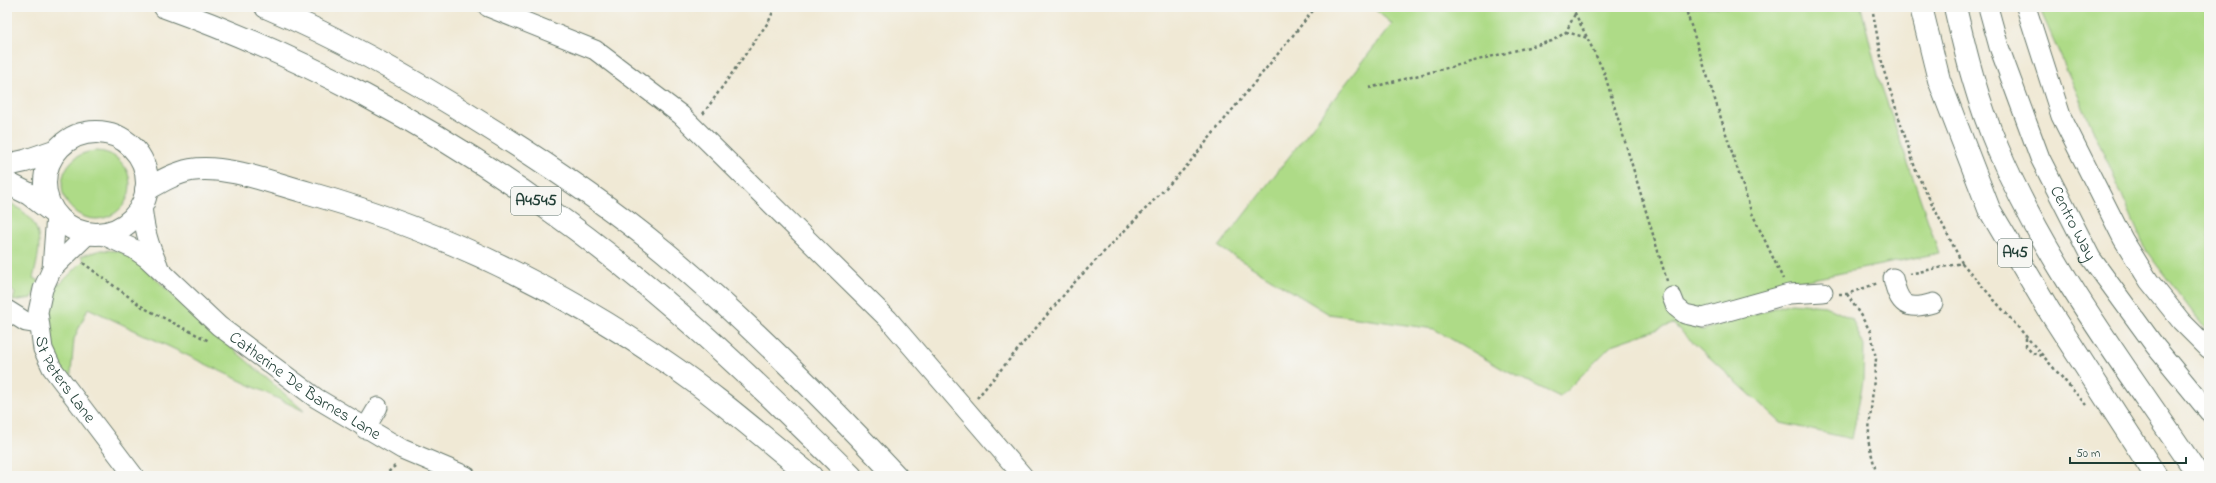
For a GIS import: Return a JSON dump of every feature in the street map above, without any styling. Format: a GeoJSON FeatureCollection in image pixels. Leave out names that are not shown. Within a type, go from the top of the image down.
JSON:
{"type":"FeatureCollection","features":[{"type":"Feature","properties":{"kind":"main road","name":"A4545"},"geometry":{"type":"LineString","coordinates":[[166,7],[291,59],[359,93],[488,168],[591,242],[691,324],[751,378],[851,476]]}},
{"type":"Feature","properties":{"kind":"main road","name":"A4545"},"geometry":{"type":"LineString","coordinates":[[266,7],[296,20],[373,59],[446,101],[528,152],[594,197],[664,252],[753,331],[852,429],[896,476]]}},
{"type":"Feature","properties":{"kind":"main road","name":"A45"},"geometry":{"type":"LineString","coordinates":[[1922,7],[1939,80],[1989,209],[2050,312],[2156,476]]}},
{"type":"Feature","properties":{"kind":"main road","name":"A45"},"geometry":{"type":"LineString","coordinates":[[1955,7],[1971,77],[1998,149],[2045,245],[2098,328],[2199,476]]}},
{"type":"Feature","properties":{"kind":"main road"},"geometry":{"type":"LineString","coordinates":[[56,214],[48,200],[45,185],[49,163],[57,150],[69,139],[85,133],[101,132],[117,136],[130,145],[140,158],[146,174],[144,197]]}},
{"type":"Feature","properties":{"kind":"main road"},"geometry":{"type":"LineString","coordinates":[[7,164],[25,161],[57,150]]}},
{"type":"Feature","properties":{"kind":"main road"},"geometry":{"type":"LineString","coordinates":[[7,183],[29,194],[56,214],[69,226],[95,234],[122,226],[134,217],[144,197],[161,181],[191,170],[222,170],[326,198],[418,230],[474,253],[539,285],[640,344],[702,388],[811,476]]}},
{"type":"Feature","properties":{"kind":"main road"},"geometry":{"type":"LineString","coordinates":[[2156,411],[2194,450],[2209,470]]}},
{"type":"Feature","properties":{"kind":"street"},"geometry":{"type":"LineString","coordinates":[[488,7],[595,50],[693,127],[888,319],[1023,476]]}},
{"type":"Feature","properties":{"kind":"street","name":"Centro Way"},"geometry":{"type":"LineString","coordinates":[[1988,7],[1999,47],[2040,158],[2091,258],[2155,346],[2209,412]]}},
{"type":"Feature","properties":{"kind":"street"},"geometry":{"type":"LineString","coordinates":[[2026,7],[2061,116],[2123,239],[2149,281],[2181,321],[2209,349]]}},
{"type":"Feature","properties":{"kind":"street","name":"Catherine De Barnes Lane"},"geometry":{"type":"LineString","coordinates":[[144,197],[144,229],[148,243],[161,270]]}},
{"type":"Feature","properties":{"kind":"street","name":"St Peters Lane"},"geometry":{"type":"LineString","coordinates":[[56,214],[52,269],[40,298],[38,324],[43,349],[52,368],[134,476]]}},
{"type":"Feature","properties":{"kind":"street","name":"Catherine De Barnes Lane"},"geometry":{"type":"LineString","coordinates":[[95,234],[134,249],[161,270],[219,326],[316,398],[365,429],[402,449],[466,476]]}},
{"type":"Feature","properties":{"kind":"street","name":"St Peters Lane"},"geometry":{"type":"LineString","coordinates":[[52,269],[95,234]]}},
{"type":"Feature","properties":{"kind":"street"},"geometry":{"type":"LineString","coordinates":[[1893,278],[1900,299],[1907,306],[1916,308],[1933,303]]}},
{"type":"Feature","properties":{"kind":"street"},"geometry":{"type":"LineString","coordinates":[[1672,297],[1676,307],[1685,314],[1703,318],[1789,294],[1823,292]]}},
{"type":"Feature","properties":{"kind":"street"},"geometry":{"type":"LineString","coordinates":[[7,310],[26,322],[38,324]]}},
{"type":"Feature","properties":{"kind":"street"},"geometry":{"type":"LineString","coordinates":[[365,429],[378,407]]}},
{"type":"Feature","properties":{"kind":"path"},"geometry":{"type":"LineString","coordinates":[[693,127],[769,21],[775,7]]}},
{"type":"Feature","properties":{"kind":"path"},"geometry":{"type":"LineString","coordinates":[[968,412],[982,390],[1073,284],[1185,168],[1316,7]]}},
{"type":"Feature","properties":{"kind":"path"},"geometry":{"type":"LineString","coordinates":[[1572,7],[1604,72],[1672,297]]}},
{"type":"Feature","properties":{"kind":"path"},"geometry":{"type":"LineString","coordinates":[[1685,7],[1751,211],[1785,283]]}},
{"type":"Feature","properties":{"kind":"path"},"geometry":{"type":"LineString","coordinates":[[1872,7],[1883,68],[1916,174],[1962,263],[2026,338],[2088,407]]}},
{"type":"Feature","properties":{"kind":"path"},"geometry":{"type":"LineString","coordinates":[[1369,88],[1552,41],[1566,32],[1575,13]]}},
{"type":"Feature","properties":{"kind":"path"},"geometry":{"type":"LineString","coordinates":[[1566,32],[1588,38]]}},
{"type":"Feature","properties":{"kind":"path"},"geometry":{"type":"LineString","coordinates":[[1823,292],[1847,294],[1893,278],[1962,263]]}},
{"type":"Feature","properties":{"kind":"path"},"geometry":{"type":"LineString","coordinates":[[1847,294],[1871,332],[1876,359],[1868,440],[1877,476]]}},
{"type":"Feature","properties":{"kind":"path"},"geometry":{"type":"LineString","coordinates":[[2026,338],[2026,346],[2032,353],[2042,356]]}},
{"type":"Feature","properties":{"kind":"path"},"geometry":{"type":"LineString","coordinates":[[384,476],[395,466]]}},
{"type":"Feature","properties":{"kind":"green space"},"geometry":{"type":"Polygon","coordinates":[[[1372,7],[1861,7],[1879,79],[1939,253],[1793,283],[1682,321],[1702,330],[1791,303],[1825,306],[1852,319],[1864,346],[1863,381],[1852,439],[1781,423],[1673,324],[1612,345],[1560,397],[1506,371],[1434,329],[1329,314],[1219,247],[1392,24],[1372,7]]]}},
{"type":"Feature","properties":{"kind":"green space"},"geometry":{"type":"Polygon","coordinates":[[[2039,7],[2209,7],[2209,334],[2147,252],[2039,7]]]}},
{"type":"Feature","properties":{"kind":"green space"},"geometry":{"type":"Polygon","coordinates":[[[89,151],[103,151],[115,157],[124,166],[130,178],[128,198],[120,209],[109,217],[103,219],[89,219],[83,217],[72,209],[64,198],[62,192],[62,178],[64,172],[72,161],[83,153],[89,151]]]}},
{"type":"Feature","properties":{"kind":"green space"},"geometry":{"type":"Polygon","coordinates":[[[7,201],[28,216],[38,233],[39,243],[33,278],[39,281],[32,298],[13,301],[15,293],[7,286],[7,201]]]}},
{"type":"Feature","properties":{"kind":"green space"},"geometry":{"type":"Polygon","coordinates":[[[101,250],[118,251],[130,255],[199,319],[304,411],[88,308],[74,339],[70,384],[51,347],[46,307],[52,283],[60,284],[84,260],[81,256],[101,250]]]}}]}
